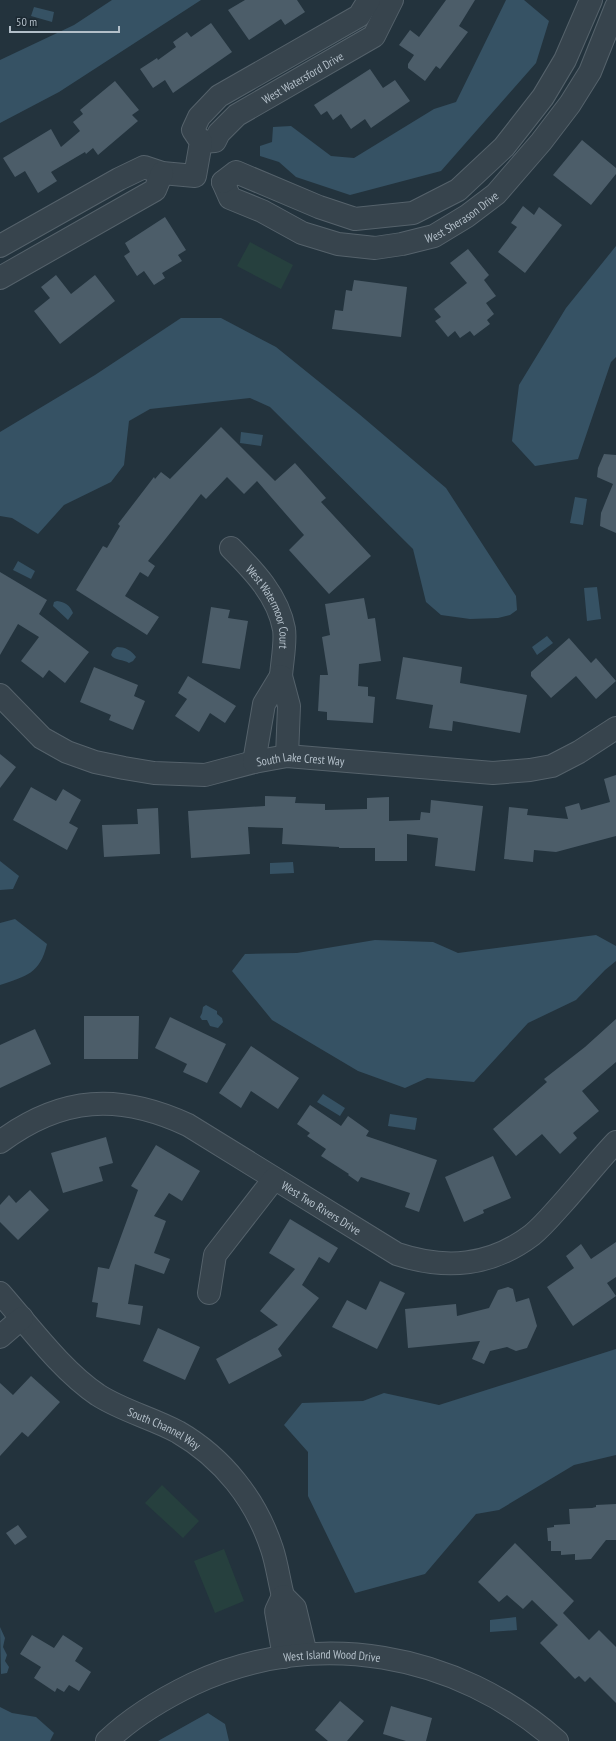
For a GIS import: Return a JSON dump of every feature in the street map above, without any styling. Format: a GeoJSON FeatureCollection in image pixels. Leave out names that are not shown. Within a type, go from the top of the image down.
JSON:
{"type":"FeatureCollection","features":[{"type":"Feature","properties":{"kind":"street","name":"West Watersford Drive"},"geometry":{"type":"LineString","coordinates":[[195,176],[201,142],[193,130],[199,117],[219,96],[359,16],[369,0]]}},
{"type":"Feature","properties":{"kind":"street","name":"West Watersford Drive"},"geometry":{"type":"LineString","coordinates":[[201,142],[215,142],[219,133],[237,115],[374,36],[392,0]]}},
{"type":"Feature","properties":{"kind":"street","name":"West Sherason Drive"},"geometry":{"type":"LineString","coordinates":[[591,0],[565,60],[543,97],[504,147],[458,190],[413,213],[355,220],[319,207],[236,172],[223,182],[230,198],[262,212],[302,233],[338,244],[375,248],[402,244],[434,236],[467,216],[496,194],[541,142],[570,104],[590,72],[616,7]]}},
{"type":"Feature","properties":{"kind":"street"},"geometry":{"type":"LineString","coordinates":[[0,246],[119,179],[144,167],[162,173],[195,176],[223,182]]}},
{"type":"Feature","properties":{"kind":"street"},"geometry":{"type":"LineString","coordinates":[[0,278],[155,190],[162,173]]}},
{"type":"Feature","properties":{"kind":"street","name":"West Watermoor Court"},"geometry":{"type":"LineString","coordinates":[[230,548],[255,571],[277,604],[284,630],[281,676],[289,706],[287,756]]}},
{"type":"Feature","properties":{"kind":"street","name":"West Watermoor Court"},"geometry":{"type":"LineString","coordinates":[[254,762],[264,704],[281,676]]}},
{"type":"Feature","properties":{"kind":"street","name":"South Lake Crest Way"},"geometry":{"type":"LineString","coordinates":[[0,695],[42,738],[67,752],[95,762],[154,773],[181,775],[205,775],[254,762],[287,756],[493,772],[530,770],[552,766],[579,752],[616,728]]}},
{"type":"Feature","properties":{"kind":"street","name":"West Two Rivers Drive"},"geometry":{"type":"LineString","coordinates":[[0,1142],[19,1128],[53,1112],[93,1104],[128,1105],[151,1110],[188,1125],[397,1254],[437,1264],[463,1264],[490,1258],[512,1249],[533,1235],[616,1142]]}},
{"type":"Feature","properties":{"kind":"street"},"geometry":{"type":"LineString","coordinates":[[209,1293],[215,1255],[274,1179]]}},
{"type":"Feature","properties":{"kind":"street","name":"South Channel Way"},"geometry":{"type":"LineString","coordinates":[[0,1293],[77,1379],[98,1395],[121,1408],[177,1432],[203,1449],[236,1481],[257,1513],[264,1528],[273,1551],[283,1596],[295,1608],[306,1654]]}},
{"type":"Feature","properties":{"kind":"street"},"geometry":{"type":"LineString","coordinates":[[0,1337],[22,1318]]}},
{"type":"Feature","properties":{"kind":"street"},"geometry":{"type":"LineString","coordinates":[[283,1596],[276,1611],[284,1657]]}},
{"type":"Feature","properties":{"kind":"street","name":"West Island Wood Drive"},"geometry":{"type":"LineString","coordinates":[[107,1741],[129,1722],[173,1693],[210,1676],[238,1667],[284,1657],[329,1653],[370,1655],[393,1659],[449,1674],[501,1699],[533,1721],[557,1741]]}},
{"type":"Feature","properties":{"kind":"green space"},"geometry":{"type":"Polygon","coordinates":[[[250,242],[293,265],[281,289],[237,266],[250,242]]]}},
{"type":"Feature","properties":{"kind":"green space"},"geometry":{"type":"Polygon","coordinates":[[[162,1485],[199,1521],[183,1538],[145,1503],[162,1485]]]}},
{"type":"Feature","properties":{"kind":"green space"},"geometry":{"type":"Polygon","coordinates":[[[224,1549],[244,1601],[215,1613],[194,1561],[224,1549]]]}},
{"type":"Feature","properties":{"kind":"water"},"geometry":{"type":"Polygon","coordinates":[[[112,0],[201,0],[59,92],[0,123],[0,60],[74,25],[112,0]]]}},
{"type":"Feature","properties":{"kind":"water"},"geometry":{"type":"Polygon","coordinates":[[[506,0],[524,0],[549,21],[536,63],[441,171],[350,195],[296,177],[279,162],[260,156],[260,146],[272,142],[273,127],[291,126],[331,156],[354,158],[434,109],[456,102],[506,0]]]}},
{"type":"Feature","properties":{"kind":"water"},"geometry":{"type":"Polygon","coordinates":[[[34,7],[54,12],[52,22],[31,16],[34,7]]]}},
{"type":"Feature","properties":{"kind":"water"},"geometry":{"type":"Polygon","coordinates":[[[616,246],[616,357],[611,362],[578,459],[535,466],[512,441],[519,385],[566,308],[616,246]]]}},
{"type":"Feature","properties":{"kind":"water"},"geometry":{"type":"Polygon","coordinates":[[[181,318],[221,318],[276,347],[359,414],[446,488],[516,596],[517,610],[510,615],[498,618],[470,619],[441,615],[426,602],[413,549],[270,407],[250,398],[150,409],[129,421],[124,465],[111,482],[64,505],[38,534],[12,518],[0,516],[0,432],[95,375],[181,318]]]}},
{"type":"Feature","properties":{"kind":"water"},"geometry":{"type":"Polygon","coordinates":[[[241,432],[263,435],[261,446],[240,443],[241,432]]]}},
{"type":"Feature","properties":{"kind":"water"},"geometry":{"type":"Polygon","coordinates":[[[575,497],[587,499],[583,525],[570,523],[575,497]]]}},
{"type":"Feature","properties":{"kind":"water"},"geometry":{"type":"Polygon","coordinates":[[[18,561],[35,571],[31,579],[13,570],[18,561]]]}},
{"type":"Feature","properties":{"kind":"water"},"geometry":{"type":"Polygon","coordinates":[[[597,587],[601,619],[587,621],[584,588],[597,587]]]}},
{"type":"Feature","properties":{"kind":"water"},"geometry":{"type":"Polygon","coordinates":[[[57,601],[67,604],[72,610],[73,613],[68,620],[53,606],[54,602],[57,601]]]}},
{"type":"Feature","properties":{"kind":"water"},"geometry":{"type":"Polygon","coordinates":[[[547,636],[553,643],[537,655],[532,647],[547,636]]]}},
{"type":"Feature","properties":{"kind":"water"},"geometry":{"type":"Polygon","coordinates":[[[117,647],[128,649],[136,657],[129,663],[113,657],[111,655],[113,650],[117,647]]]}},
{"type":"Feature","properties":{"kind":"water"},"geometry":{"type":"Polygon","coordinates":[[[0,861],[19,876],[13,889],[0,890],[0,861]]]}},
{"type":"Feature","properties":{"kind":"water"},"geometry":{"type":"Polygon","coordinates":[[[293,862],[294,873],[270,874],[270,863],[293,862]]]}},
{"type":"Feature","properties":{"kind":"water"},"geometry":{"type":"Polygon","coordinates":[[[15,919],[47,944],[44,954],[36,968],[24,976],[0,985],[0,923],[15,919]]]}},
{"type":"Feature","properties":{"kind":"water"},"geometry":{"type":"Polygon","coordinates":[[[596,935],[616,946],[616,961],[605,970],[576,1000],[528,1023],[474,1082],[427,1078],[405,1088],[358,1071],[272,1020],[232,971],[245,954],[297,953],[375,940],[433,942],[458,953],[596,935]]]}},
{"type":"Feature","properties":{"kind":"water"},"geometry":{"type":"Polygon","coordinates":[[[206,1005],[217,1011],[217,1014],[222,1018],[223,1022],[218,1028],[210,1026],[207,1020],[202,1020],[200,1017],[203,1007],[206,1005]]]}},
{"type":"Feature","properties":{"kind":"water"},"geometry":{"type":"Polygon","coordinates":[[[323,1094],[345,1108],[340,1116],[317,1102],[323,1094]]]}},
{"type":"Feature","properties":{"kind":"water"},"geometry":{"type":"Polygon","coordinates":[[[390,1114],[417,1118],[415,1130],[388,1126],[390,1114]]]}},
{"type":"Feature","properties":{"kind":"water"},"geometry":{"type":"Polygon","coordinates":[[[616,1349],[616,1455],[574,1465],[499,1510],[476,1514],[425,1574],[355,1593],[308,1496],[308,1452],[284,1425],[302,1403],[363,1401],[384,1393],[439,1405],[616,1349]]]}},
{"type":"Feature","properties":{"kind":"water"},"geometry":{"type":"Polygon","coordinates":[[[516,1617],[517,1630],[490,1632],[490,1620],[516,1617]]]}},
{"type":"Feature","properties":{"kind":"water"},"geometry":{"type":"Polygon","coordinates":[[[0,1627],[5,1638],[3,1647],[7,1655],[5,1661],[9,1667],[7,1673],[1,1674],[0,1627]]]}},
{"type":"Feature","properties":{"kind":"water"},"geometry":{"type":"Polygon","coordinates":[[[0,1707],[12,1713],[36,1717],[54,1733],[50,1741],[0,1741],[0,1707]]]}},
{"type":"Feature","properties":{"kind":"water"},"geometry":{"type":"Polygon","coordinates":[[[208,1713],[225,1724],[229,1741],[158,1741],[208,1713]]]}},
{"type":"Feature","properties":{"kind":"building"},"geometry":{"type":"Polygon","coordinates":[[[245,0],[297,0],[305,12],[285,25],[281,19],[249,40],[228,10],[245,0]]]}},
{"type":"Feature","properties":{"kind":"building"},"geometry":{"type":"Polygon","coordinates":[[[446,0],[475,0],[459,26],[468,32],[440,69],[436,66],[425,81],[408,68],[408,64],[414,55],[399,45],[410,30],[419,37],[446,0]]]}},
{"type":"Feature","properties":{"kind":"building"},"geometry":{"type":"Polygon","coordinates":[[[211,23],[232,52],[173,93],[165,80],[153,88],[140,69],[157,58],[158,60],[176,47],[173,42],[187,32],[191,37],[211,23]]]}},
{"type":"Feature","properties":{"kind":"building"},"geometry":{"type":"Polygon","coordinates":[[[370,69],[383,88],[395,80],[410,101],[371,128],[365,119],[351,129],[341,114],[333,120],[327,111],[321,115],[314,105],[370,69]]]}},
{"type":"Feature","properties":{"kind":"building"},"geometry":{"type":"Polygon","coordinates":[[[115,81],[139,110],[132,115],[138,121],[98,155],[93,148],[86,154],[85,152],[51,172],[57,181],[38,193],[25,171],[15,177],[3,158],[51,129],[61,147],[80,131],[73,122],[83,114],[80,110],[115,81]]]}},
{"type":"Feature","properties":{"kind":"building"},"geometry":{"type":"Polygon","coordinates":[[[582,140],[616,168],[616,174],[591,205],[553,175],[582,140]]]}},
{"type":"Feature","properties":{"kind":"building"},"geometry":{"type":"Polygon","coordinates":[[[523,206],[534,215],[539,207],[562,225],[525,273],[498,252],[517,227],[511,223],[523,206]]]}},
{"type":"Feature","properties":{"kind":"building"},"geometry":{"type":"Polygon","coordinates":[[[165,217],[186,250],[178,255],[182,261],[162,273],[165,278],[154,285],[144,271],[137,276],[124,256],[130,252],[125,243],[165,217]]]}},
{"type":"Feature","properties":{"kind":"building"},"geometry":{"type":"Polygon","coordinates":[[[468,249],[489,275],[484,280],[496,296],[486,303],[494,314],[487,320],[490,324],[474,336],[470,331],[460,338],[455,331],[448,337],[435,321],[441,317],[434,309],[467,283],[450,263],[468,249]]]}},
{"type":"Feature","properties":{"kind":"building"},"geometry":{"type":"Polygon","coordinates":[[[56,275],[71,294],[95,275],[115,301],[60,344],[34,311],[50,298],[41,287],[56,275]]]}},
{"type":"Feature","properties":{"kind":"building"},"geometry":{"type":"Polygon","coordinates":[[[354,280],[407,287],[401,337],[332,329],[335,310],[343,311],[346,290],[352,291],[354,280]]]}},
{"type":"Feature","properties":{"kind":"building"},"geometry":{"type":"Polygon","coordinates":[[[221,427],[275,481],[295,463],[326,498],[321,502],[371,556],[329,594],[289,550],[304,535],[257,481],[244,494],[227,477],[206,499],[201,494],[148,561],[155,566],[148,577],[140,572],[125,596],[159,617],[147,635],[76,590],[103,546],[107,548],[120,526],[118,524],[154,477],[155,479],[161,472],[170,479],[221,427]]]}},
{"type":"Feature","properties":{"kind":"building"},"geometry":{"type":"Polygon","coordinates":[[[604,454],[616,455],[616,533],[600,526],[601,513],[613,484],[597,477],[598,468],[604,454]]]}},
{"type":"Feature","properties":{"kind":"building"},"geometry":{"type":"Polygon","coordinates":[[[0,572],[47,600],[39,614],[89,652],[65,683],[49,670],[43,678],[21,661],[39,637],[18,624],[0,655],[0,572]]]}},
{"type":"Feature","properties":{"kind":"building"},"geometry":{"type":"Polygon","coordinates":[[[364,598],[368,619],[375,618],[381,661],[359,664],[358,686],[368,687],[368,696],[375,697],[373,723],[327,720],[327,712],[318,711],[320,675],[328,675],[322,637],[330,635],[325,604],[364,598]]]}},
{"type":"Feature","properties":{"kind":"building"},"geometry":{"type":"Polygon","coordinates":[[[211,607],[230,610],[228,618],[248,621],[240,669],[202,663],[211,607]]]}},
{"type":"Feature","properties":{"kind":"building"},"geometry":{"type":"Polygon","coordinates":[[[569,638],[591,663],[596,658],[616,681],[596,699],[576,676],[551,698],[531,676],[531,672],[569,638]]]}},
{"type":"Feature","properties":{"kind":"building"},"geometry":{"type":"Polygon","coordinates":[[[403,657],[462,667],[460,683],[527,695],[520,733],[453,721],[452,731],[429,728],[433,705],[396,699],[403,657]]]}},
{"type":"Feature","properties":{"kind":"building"},"geometry":{"type":"Polygon","coordinates":[[[94,667],[138,685],[134,696],[145,701],[133,730],[109,720],[111,715],[80,702],[94,667]]]}},
{"type":"Feature","properties":{"kind":"building"},"geometry":{"type":"Polygon","coordinates":[[[188,676],[236,706],[225,723],[210,713],[199,732],[175,716],[187,699],[178,693],[188,676]]]}},
{"type":"Feature","properties":{"kind":"building"},"geometry":{"type":"Polygon","coordinates":[[[0,754],[16,767],[0,788],[0,754]]]}},
{"type":"Feature","properties":{"kind":"building"},"geometry":{"type":"Polygon","coordinates":[[[616,775],[616,836],[556,852],[534,850],[533,862],[504,859],[509,807],[528,809],[527,815],[568,819],[565,807],[579,803],[581,810],[610,802],[604,779],[616,775]]]}},
{"type":"Feature","properties":{"kind":"building"},"geometry":{"type":"Polygon","coordinates":[[[31,787],[56,801],[63,789],[81,800],[69,823],[78,828],[67,850],[13,820],[31,787]]]}},
{"type":"Feature","properties":{"kind":"building"},"geometry":{"type":"Polygon","coordinates":[[[265,796],[296,797],[295,803],[325,804],[325,810],[367,809],[367,798],[389,797],[389,821],[420,820],[421,812],[430,813],[431,800],[483,806],[475,871],[435,866],[438,838],[407,834],[407,861],[375,861],[375,848],[339,848],[282,844],[283,828],[248,827],[250,854],[191,858],[188,811],[265,806],[265,796]]]}},
{"type":"Feature","properties":{"kind":"building"},"geometry":{"type":"Polygon","coordinates":[[[158,808],[160,854],[104,857],[102,825],[138,824],[137,809],[158,808]]]}},
{"type":"Feature","properties":{"kind":"building"},"geometry":{"type":"Polygon","coordinates":[[[84,1016],[139,1016],[138,1059],[84,1059],[84,1016]]]}},
{"type":"Feature","properties":{"kind":"building"},"geometry":{"type":"Polygon","coordinates":[[[170,1017],[226,1044],[207,1083],[183,1072],[187,1064],[155,1048],[170,1017]]]}},
{"type":"Feature","properties":{"kind":"building"},"geometry":{"type":"Polygon","coordinates":[[[616,1019],[616,1062],[582,1091],[599,1111],[573,1133],[577,1138],[560,1154],[542,1134],[516,1156],[493,1129],[547,1082],[544,1079],[585,1047],[616,1019]]]}},
{"type":"Feature","properties":{"kind":"building"},"geometry":{"type":"Polygon","coordinates":[[[35,1029],[51,1064],[0,1088],[0,1045],[35,1029]]]}},
{"type":"Feature","properties":{"kind":"building"},"geometry":{"type":"Polygon","coordinates":[[[251,1046],[299,1078],[278,1109],[251,1091],[241,1108],[219,1093],[251,1046]]]}},
{"type":"Feature","properties":{"kind":"building"},"geometry":{"type":"Polygon","coordinates":[[[310,1105],[341,1126],[348,1116],[369,1131],[366,1136],[437,1160],[419,1212],[405,1207],[410,1193],[361,1177],[358,1182],[348,1175],[349,1174],[321,1156],[326,1149],[307,1136],[310,1133],[297,1124],[310,1105]]]}},
{"type":"Feature","properties":{"kind":"building"},"geometry":{"type":"Polygon","coordinates":[[[106,1137],[113,1163],[99,1167],[103,1181],[63,1193],[51,1153],[106,1137]]]}},
{"type":"Feature","properties":{"kind":"building"},"geometry":{"type":"Polygon","coordinates":[[[156,1145],[200,1171],[182,1201],[169,1193],[154,1216],[166,1221],[154,1253],[170,1259],[164,1274],[135,1264],[128,1304],[143,1306],[140,1325],[96,1317],[98,1303],[92,1302],[98,1267],[109,1269],[138,1190],[131,1186],[156,1145]]]}},
{"type":"Feature","properties":{"kind":"building"},"geometry":{"type":"Polygon","coordinates":[[[493,1156],[511,1198],[483,1210],[484,1213],[464,1222],[445,1177],[493,1156]]]}},
{"type":"Feature","properties":{"kind":"building"},"geometry":{"type":"Polygon","coordinates":[[[30,1190],[49,1210],[18,1240],[0,1222],[0,1205],[9,1195],[16,1203],[30,1190]]]}},
{"type":"Feature","properties":{"kind":"building"},"geometry":{"type":"Polygon","coordinates":[[[290,1219],[338,1248],[329,1263],[319,1257],[302,1285],[319,1298],[278,1349],[282,1356],[229,1384],[216,1359],[278,1325],[260,1311],[295,1269],[269,1253],[290,1219]]]}},
{"type":"Feature","properties":{"kind":"building"},"geometry":{"type":"Polygon","coordinates":[[[616,1242],[616,1277],[607,1283],[616,1296],[573,1326],[547,1287],[574,1268],[566,1256],[581,1244],[591,1259],[616,1242]]]}},
{"type":"Feature","properties":{"kind":"building"},"geometry":{"type":"Polygon","coordinates":[[[380,1281],[405,1293],[377,1349],[332,1327],[347,1300],[366,1310],[380,1281]]]}},
{"type":"Feature","properties":{"kind":"building"},"geometry":{"type":"Polygon","coordinates":[[[508,1287],[513,1289],[516,1302],[529,1298],[537,1326],[527,1348],[516,1351],[507,1347],[490,1351],[484,1364],[472,1359],[480,1341],[408,1348],[405,1309],[456,1304],[457,1316],[489,1308],[498,1290],[508,1287]]]}},
{"type":"Feature","properties":{"kind":"building"},"geometry":{"type":"Polygon","coordinates":[[[158,1328],[200,1347],[185,1380],[143,1361],[158,1328]]]}},
{"type":"Feature","properties":{"kind":"building"},"geometry":{"type":"Polygon","coordinates":[[[31,1376],[60,1402],[28,1437],[22,1432],[0,1456],[0,1383],[13,1395],[31,1376]]]}},
{"type":"Feature","properties":{"kind":"building"},"geometry":{"type":"Polygon","coordinates":[[[616,1504],[616,1540],[606,1540],[591,1559],[575,1560],[575,1554],[561,1555],[561,1551],[551,1551],[551,1541],[548,1541],[547,1528],[554,1527],[554,1525],[570,1524],[569,1509],[592,1508],[596,1507],[596,1505],[616,1504]]]}},
{"type":"Feature","properties":{"kind":"building"},"geometry":{"type":"Polygon","coordinates":[[[18,1525],[27,1537],[15,1545],[6,1533],[18,1525]]]}},
{"type":"Feature","properties":{"kind":"building"},"geometry":{"type":"Polygon","coordinates":[[[515,1543],[574,1601],[563,1613],[589,1640],[599,1630],[616,1647],[616,1703],[590,1677],[585,1682],[579,1676],[575,1679],[540,1643],[558,1625],[532,1600],[523,1609],[507,1595],[499,1602],[478,1582],[515,1543]]]}},
{"type":"Feature","properties":{"kind":"building"},"geometry":{"type":"Polygon","coordinates":[[[32,1635],[54,1648],[63,1635],[83,1648],[75,1661],[91,1672],[79,1691],[69,1685],[64,1692],[57,1688],[55,1692],[34,1678],[41,1667],[20,1654],[32,1635]]]}},
{"type":"Feature","properties":{"kind":"building"},"geometry":{"type":"Polygon","coordinates":[[[340,1701],[364,1721],[347,1741],[328,1741],[315,1730],[340,1701]]]}},
{"type":"Feature","properties":{"kind":"building"},"geometry":{"type":"Polygon","coordinates":[[[391,1706],[432,1718],[426,1741],[406,1741],[383,1734],[391,1706]]]}}]}
